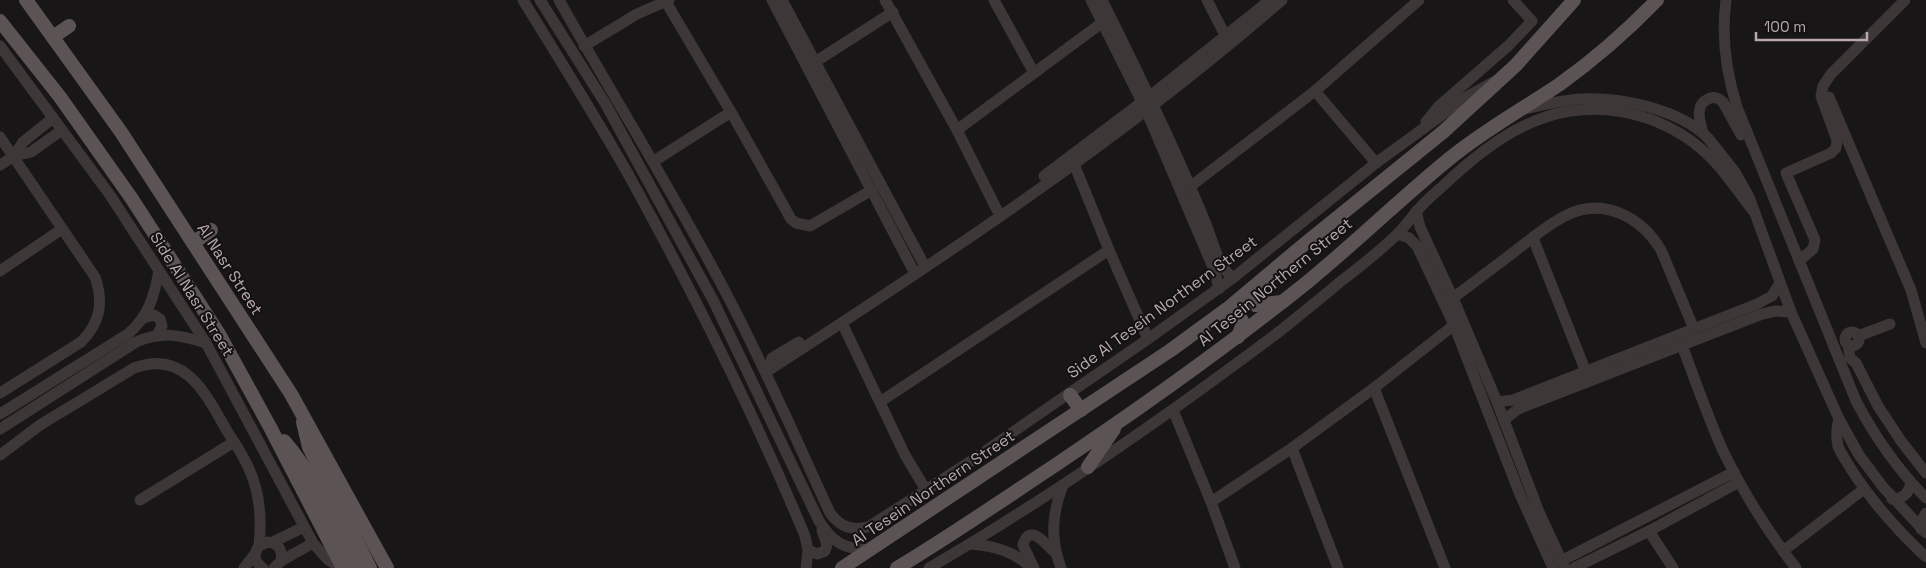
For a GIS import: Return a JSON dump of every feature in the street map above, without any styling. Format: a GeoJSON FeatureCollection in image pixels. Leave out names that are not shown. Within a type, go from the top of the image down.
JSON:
{"type":"FeatureCollection","features":[{"type":"Feature","properties":{"kind":"main road","name":"Al Nasr Street"},"geometry":{"type":"LineString","coordinates":[[26,0],[121,132],[303,414],[387,568]]}},
{"type":"Feature","properties":{"kind":"main road"},"geometry":{"type":"LineString","coordinates":[[1558,16],[1563,0]]}},
{"type":"Feature","properties":{"kind":"main road","name":"Al Tesein Northern Street"},"geometry":{"type":"LineString","coordinates":[[842,568],[1171,350],[1220,314],[1428,145],[1504,76],[1574,0]]}},
{"type":"Feature","properties":{"kind":"main road","name":"Al Tesein Northern Street"},"geometry":{"type":"LineString","coordinates":[[897,568],[954,533],[1119,422],[1238,337],[1361,236],[1449,159],[1488,129],[1560,84],[1591,61],[1628,29],[1657,0]]}},
{"type":"Feature","properties":{"kind":"main road"},"geometry":{"type":"LineString","coordinates":[[0,21],[60,97],[132,199],[219,334],[270,427],[342,568]]}},
{"type":"Feature","properties":{"kind":"main road"},"geometry":{"type":"LineString","coordinates":[[53,37],[69,26]]}},
{"type":"Feature","properties":{"kind":"main road"},"geometry":{"type":"LineString","coordinates":[[192,243],[211,230]]}},
{"type":"Feature","properties":{"kind":"main road"},"geometry":{"type":"LineString","coordinates":[[1258,283],[1253,299],[1256,305],[1282,302]]}},
{"type":"Feature","properties":{"kind":"main road"},"geometry":{"type":"LineString","coordinates":[[1220,314],[1233,314],[1240,317],[1243,323],[1238,337]]}},
{"type":"Feature","properties":{"kind":"main road"},"geometry":{"type":"LineString","coordinates":[[1070,394],[1081,410]]}},
{"type":"Feature","properties":{"kind":"main road"},"geometry":{"type":"LineString","coordinates":[[303,414],[306,457],[312,479],[356,568]]}},
{"type":"Feature","properties":{"kind":"main road"},"geometry":{"type":"LineString","coordinates":[[1088,467],[1119,422]]}},
{"type":"Feature","properties":{"kind":"main road"},"geometry":{"type":"LineString","coordinates":[[270,427],[306,457],[370,568]]}},
{"type":"Feature","properties":{"kind":"street"},"geometry":{"type":"LineString","coordinates":[[523,0],[626,170],[739,388],[802,528],[808,550],[806,568]]}},
{"type":"Feature","properties":{"kind":"street"},"geometry":{"type":"LineString","coordinates":[[540,0],[605,103],[713,300],[819,521],[827,548],[820,554],[808,550]]}},
{"type":"Feature","properties":{"kind":"street"},"geometry":{"type":"LineString","coordinates":[[558,0],[654,161],[769,370]]}},
{"type":"Feature","properties":{"kind":"street"},"geometry":{"type":"LineString","coordinates":[[772,0],[872,190],[917,265]]}},
{"type":"Feature","properties":{"kind":"street"},"geometry":{"type":"LineString","coordinates":[[782,0],[917,265]]}},
{"type":"Feature","properties":{"kind":"street"},"geometry":{"type":"LineString","coordinates":[[885,0],[957,130],[997,210]]}},
{"type":"Feature","properties":{"kind":"street"},"geometry":{"type":"LineString","coordinates":[[994,0],[1034,73]]}},
{"type":"Feature","properties":{"kind":"street"},"geometry":{"type":"LineString","coordinates":[[1091,0],[1191,186],[1222,266],[1233,278]]}},
{"type":"Feature","properties":{"kind":"street"},"geometry":{"type":"LineString","coordinates":[[1102,0],[1148,103],[1215,272],[1219,289]]}},
{"type":"Feature","properties":{"kind":"street"},"geometry":{"type":"LineString","coordinates":[[1207,0],[1226,36]]}},
{"type":"Feature","properties":{"kind":"street"},"geometry":{"type":"LineString","coordinates":[[769,370],[772,358],[845,313],[917,265],[1011,210],[1074,164],[1270,0]]}},
{"type":"Feature","properties":{"kind":"street"},"geometry":{"type":"LineString","coordinates":[[769,370],[842,323],[961,239],[997,210],[1148,103],[1282,0]]}},
{"type":"Feature","properties":{"kind":"street"},"geometry":{"type":"LineString","coordinates":[[1191,186],[1315,91],[1419,0]]}},
{"type":"Feature","properties":{"kind":"street"},"geometry":{"type":"LineString","coordinates":[[1422,130],[1438,107],[1508,46],[1532,21],[1512,0]]}},
{"type":"Feature","properties":{"kind":"street"},"geometry":{"type":"LineString","coordinates":[[1726,0],[1724,36],[1728,78],[1736,107],[1856,401],[1880,442],[1911,483],[1926,498]]}},
{"type":"Feature","properties":{"kind":"street"},"geometry":{"type":"LineString","coordinates":[[1799,261],[1813,249],[1815,240],[1786,173],[1830,153],[1836,148],[1837,140],[1821,96],[1823,86],[1831,74],[1905,0]]}},
{"type":"Feature","properties":{"kind":"street"},"geometry":{"type":"LineString","coordinates":[[584,46],[637,14],[667,1],[791,219],[796,224],[810,226],[817,223],[872,190]]}},
{"type":"Feature","properties":{"kind":"street"},"geometry":{"type":"LineString","coordinates":[[815,62],[892,12]]}},
{"type":"Feature","properties":{"kind":"street"},"geometry":{"type":"LineString","coordinates":[[957,130],[1103,22]]}},
{"type":"Feature","properties":{"kind":"street","name":"Side Al Nasr Street"},"geometry":{"type":"LineString","coordinates":[[0,46],[110,195],[206,343],[313,543],[327,558],[342,568]]}},
{"type":"Feature","properties":{"kind":"street","name":"Side Al Tesein Northern Street"},"geometry":{"type":"LineString","coordinates":[[769,370],[830,513],[834,519],[847,528],[863,529],[968,463],[1219,289],[1376,163],[1475,91],[1504,76]]}},
{"type":"Feature","properties":{"kind":"street"},"geometry":{"type":"LineString","coordinates":[[578,90],[588,87],[591,81]]}},
{"type":"Feature","properties":{"kind":"street"},"geometry":{"type":"LineString","coordinates":[[1315,91],[1376,163]]}},
{"type":"Feature","properties":{"kind":"street"},"geometry":{"type":"LineString","coordinates":[[1829,97],[1911,290],[1926,343]]}},
{"type":"Feature","properties":{"kind":"street"},"geometry":{"type":"LineString","coordinates":[[1703,133],[1699,116],[1701,104],[1709,98],[1720,99],[1726,105],[1746,147],[1758,161]]}},
{"type":"Feature","properties":{"kind":"street"},"geometry":{"type":"LineString","coordinates":[[1518,110],[1566,101],[1613,100],[1659,111],[1703,133],[1735,172],[1749,197],[1791,312],[1839,419],[1859,455],[1892,499],[1923,531]]}},
{"type":"Feature","properties":{"kind":"street"},"geometry":{"type":"LineString","coordinates":[[591,111],[592,107],[598,102],[605,103]]}},
{"type":"Feature","properties":{"kind":"street"},"geometry":{"type":"LineString","coordinates":[[929,568],[1006,523],[1173,410],[1282,329],[1398,234],[1416,211],[1456,173],[1481,153],[1519,128],[1556,114],[1590,109],[1634,114],[1660,123],[1684,136],[1715,162],[1755,213]]}},
{"type":"Feature","properties":{"kind":"street"},"geometry":{"type":"LineString","coordinates":[[654,161],[731,112]]}},
{"type":"Feature","properties":{"kind":"street"},"geometry":{"type":"LineString","coordinates":[[14,156],[23,142],[54,118]]}},
{"type":"Feature","properties":{"kind":"street"},"geometry":{"type":"LineString","coordinates":[[0,165],[14,156],[31,152],[62,130]]}},
{"type":"Feature","properties":{"kind":"street"},"geometry":{"type":"LineString","coordinates":[[0,137],[95,278],[99,289],[99,312],[96,324],[81,342],[0,393]]}},
{"type":"Feature","properties":{"kind":"street"},"geometry":{"type":"LineString","coordinates":[[1074,164],[1148,339]]}},
{"type":"Feature","properties":{"kind":"street"},"geometry":{"type":"LineString","coordinates":[[1453,298],[1554,222],[1578,211],[1599,209],[1615,211],[1630,217],[1643,226],[1654,238],[1661,250],[1694,329]]}},
{"type":"Feature","properties":{"kind":"street"},"geometry":{"type":"LineString","coordinates":[[1416,211],[1420,227],[1453,298],[1497,402],[1560,566]]}},
{"type":"Feature","properties":{"kind":"street"},"geometry":{"type":"LineString","coordinates":[[0,271],[62,229]]}},
{"type":"Feature","properties":{"kind":"street"},"geometry":{"type":"LineString","coordinates":[[1398,234],[1409,238],[1417,246],[1454,325],[1519,492],[1560,566]]}},
{"type":"Feature","properties":{"kind":"street"},"geometry":{"type":"LineString","coordinates":[[1533,238],[1586,372]]}},
{"type":"Feature","properties":{"kind":"street"},"geometry":{"type":"LineString","coordinates":[[880,402],[1109,250]]}},
{"type":"Feature","properties":{"kind":"street"},"geometry":{"type":"LineString","coordinates":[[0,414],[128,334],[144,318],[154,298],[159,271]]}},
{"type":"Feature","properties":{"kind":"street"},"geometry":{"type":"LineString","coordinates":[[1504,420],[1518,409],[1680,341],[1694,329],[1766,300],[1780,283]]}},
{"type":"Feature","properties":{"kind":"street"},"geometry":{"type":"LineString","coordinates":[[713,300],[726,293]]}},
{"type":"Feature","properties":{"kind":"street"},"geometry":{"type":"LineString","coordinates":[[1497,402],[1513,400],[1586,372],[1762,314],[1776,311],[1791,312]]}},
{"type":"Feature","properties":{"kind":"street"},"geometry":{"type":"LineString","coordinates":[[144,318],[154,315],[160,319],[162,326],[157,335]]}},
{"type":"Feature","properties":{"kind":"street"},"geometry":{"type":"LineString","coordinates":[[842,323],[904,455],[926,490]]}},
{"type":"Feature","properties":{"kind":"street"},"geometry":{"type":"LineString","coordinates":[[1834,347],[1852,342],[1890,324]]}},
{"type":"Feature","properties":{"kind":"street"},"geometry":{"type":"LineString","coordinates":[[1211,502],[1292,448],[1374,388],[1454,325]]}},
{"type":"Feature","properties":{"kind":"street"},"geometry":{"type":"LineString","coordinates":[[0,429],[136,342],[157,335],[179,335],[206,343]]}},
{"type":"Feature","properties":{"kind":"street"},"geometry":{"type":"LineString","coordinates":[[1680,341],[1709,416],[1736,477],[1796,568]]}},
{"type":"Feature","properties":{"kind":"street"},"geometry":{"type":"LineString","coordinates":[[1852,342],[1850,358],[1856,363],[1870,392],[1895,432],[1926,472]]}},
{"type":"Feature","properties":{"kind":"street"},"geometry":{"type":"LineString","coordinates":[[0,455],[40,425],[134,368],[149,364],[177,368],[197,382],[249,468],[256,489],[260,517],[255,561],[263,568]]}},
{"type":"Feature","properties":{"kind":"street"},"geometry":{"type":"LineString","coordinates":[[1374,388],[1445,568]]}},
{"type":"Feature","properties":{"kind":"street"},"geometry":{"type":"LineString","coordinates":[[1173,410],[1211,502],[1235,568]]}},
{"type":"Feature","properties":{"kind":"street"},"geometry":{"type":"LineString","coordinates":[[1839,419],[1836,431],[1839,448],[1864,489],[1899,530],[1926,557]]}},
{"type":"Feature","properties":{"kind":"street"},"geometry":{"type":"LineString","coordinates":[[1880,442],[1895,432]]}},
{"type":"Feature","properties":{"kind":"street"},"geometry":{"type":"LineString","coordinates":[[140,500],[234,442]]}},
{"type":"Feature","properties":{"kind":"street"},"geometry":{"type":"LineString","coordinates":[[1292,448],[1338,568]]}},
{"type":"Feature","properties":{"kind":"street"},"geometry":{"type":"LineString","coordinates":[[1560,566],[1736,477]]}},
{"type":"Feature","properties":{"kind":"street"},"geometry":{"type":"LineString","coordinates":[[1574,568],[1648,531],[1736,477]]}},
{"type":"Feature","properties":{"kind":"street"},"geometry":{"type":"LineString","coordinates":[[1892,499],[1900,498],[1906,493],[1911,483]]}},
{"type":"Feature","properties":{"kind":"street"},"geometry":{"type":"LineString","coordinates":[[1061,568],[1053,535],[1054,516],[1063,484]]}},
{"type":"Feature","properties":{"kind":"street"},"geometry":{"type":"LineString","coordinates":[[1783,551],[1864,489]]}},
{"type":"Feature","properties":{"kind":"street"},"geometry":{"type":"LineString","coordinates":[[1923,531],[1922,520],[1926,513]]}},
{"type":"Feature","properties":{"kind":"street"},"geometry":{"type":"LineString","coordinates":[[819,521],[834,541],[850,548],[870,550]]}},
{"type":"Feature","properties":{"kind":"street"},"geometry":{"type":"LineString","coordinates":[[244,568],[256,550],[268,542],[273,542],[304,527]]}},
{"type":"Feature","properties":{"kind":"street"},"geometry":{"type":"LineString","coordinates":[[1648,531],[1673,568]]}},
{"type":"Feature","properties":{"kind":"street"},"geometry":{"type":"LineString","coordinates":[[1032,568],[1031,558],[1024,548],[1024,542],[1032,535],[1038,536],[1057,554]]}},
{"type":"Feature","properties":{"kind":"street"},"geometry":{"type":"LineString","coordinates":[[273,542],[281,550],[276,566]]}},
{"type":"Feature","properties":{"kind":"street"},"geometry":{"type":"LineString","coordinates":[[276,566],[313,543]]}},
{"type":"Feature","properties":{"kind":"street"},"geometry":{"type":"LineString","coordinates":[[971,544],[988,546],[1009,552],[1032,568]]}}]}
